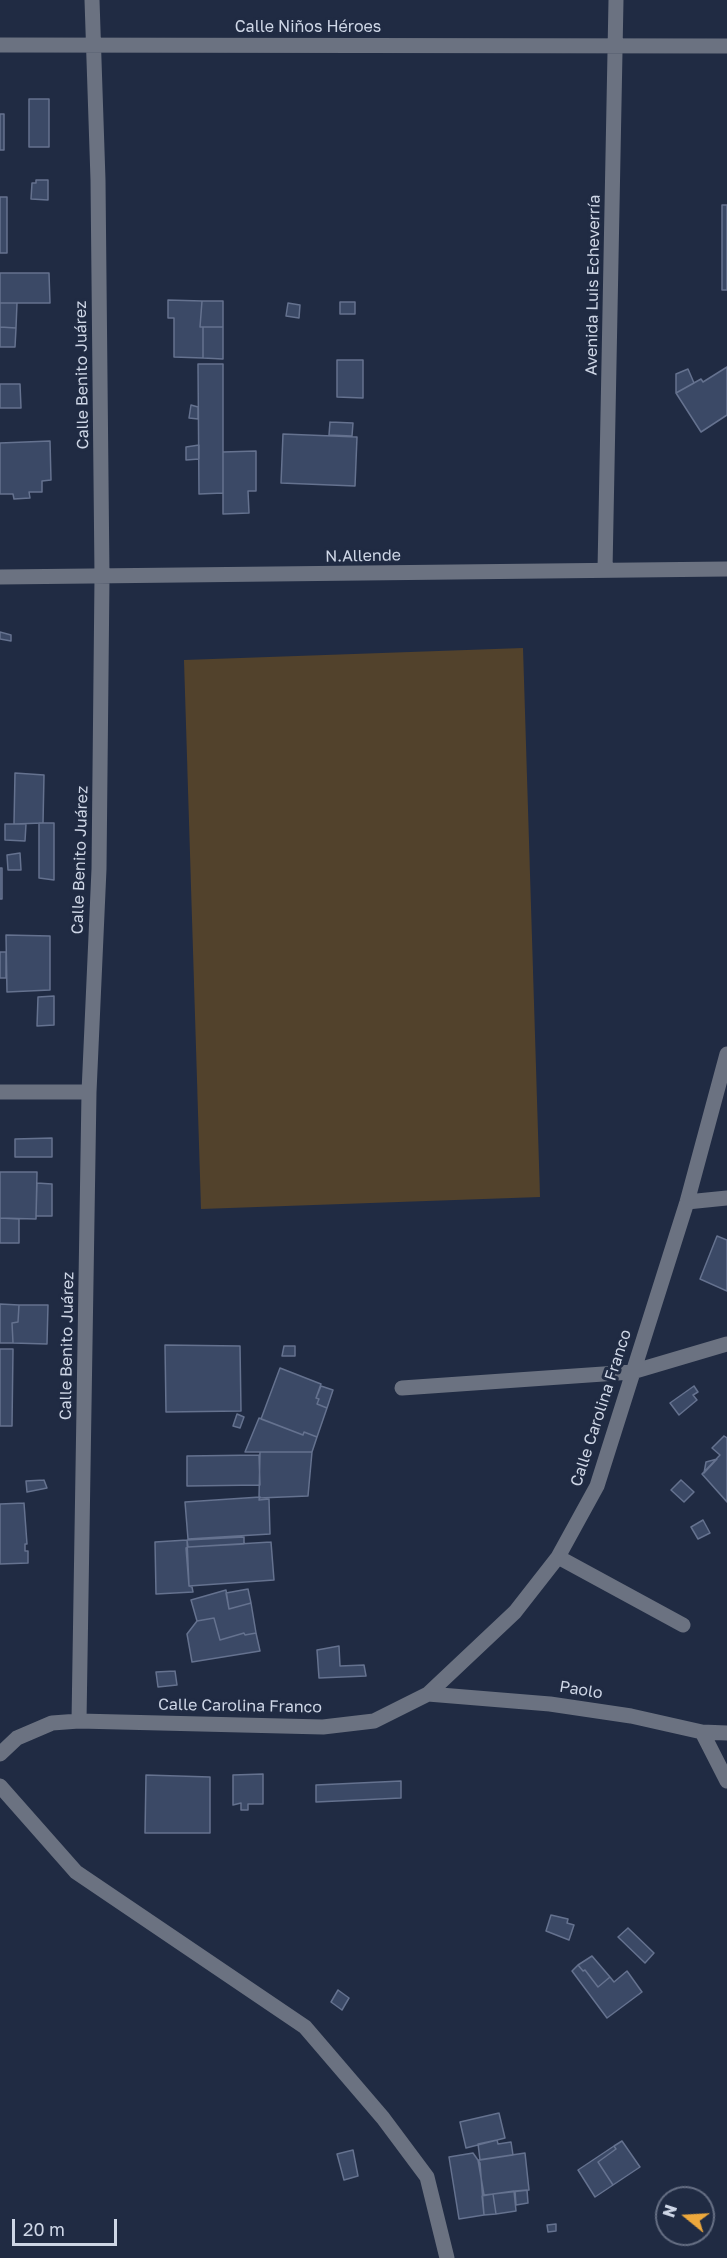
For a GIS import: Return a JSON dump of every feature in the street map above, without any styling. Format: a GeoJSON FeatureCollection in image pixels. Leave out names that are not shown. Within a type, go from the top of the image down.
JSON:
{"type":"FeatureCollection","features":[{"type":"Feature","properties":{"kind":"street","name":"Calle Benito Juárez"},"geometry":{"type":"LineString","coordinates":[[79,1721],[89,1092],[99,869],[102,577],[98,180],[92,0]]}},
{"type":"Feature","properties":{"kind":"street","name":"Avenida Luis Echeverría"},"geometry":{"type":"LineString","coordinates":[[605,570],[617,45],[616,0]]}},
{"type":"Feature","properties":{"kind":"street","name":"Calle Niños Héroes"},"geometry":{"type":"LineString","coordinates":[[0,45],[727,46]]}},
{"type":"Feature","properties":{"kind":"street","name":"N.Allende"},"geometry":{"type":"LineString","coordinates":[[0,577],[727,569]]}},
{"type":"Feature","properties":{"kind":"street","name":"Calle Carolina Franco"},"geometry":{"type":"LineString","coordinates":[[0,1754],[16,1738],[52,1723],[79,1721],[322,1727],[374,1721],[428,1694],[515,1612],[558,1557],[597,1486],[687,1202],[727,1054]]}},
{"type":"Feature","properties":{"kind":"street"},"geometry":{"type":"LineString","coordinates":[[0,1092],[89,1092]]}},
{"type":"Feature","properties":{"kind":"street"},"geometry":{"type":"LineString","coordinates":[[687,1202],[727,1198]]}},
{"type":"Feature","properties":{"kind":"street"},"geometry":{"type":"LineString","coordinates":[[402,1388],[632,1372],[727,1344]]}},
{"type":"Feature","properties":{"kind":"street"},"geometry":{"type":"LineString","coordinates":[[558,1557],[683,1625]]}},
{"type":"Feature","properties":{"kind":"street","name":"Paolo"},"geometry":{"type":"LineString","coordinates":[[428,1694],[550,1704],[631,1716],[702,1732],[727,1733]]}},
{"type":"Feature","properties":{"kind":"street"},"geometry":{"type":"LineString","coordinates":[[702,1732],[727,1780]]}},
{"type":"Feature","properties":{"kind":"street"},"geometry":{"type":"LineString","coordinates":[[0,1786],[76,1872],[305,2027],[383,2118],[427,2177],[447,2258]]}},
{"type":"Feature","properties":{"kind":"shaded area"},"geometry":{"type":"Polygon","coordinates":[[[523,648],[540,1197],[201,1209],[184,660],[523,648]]]}},
{"type":"Feature","properties":{"kind":"building"},"geometry":{"type":"Polygon","coordinates":[[[29,99],[49,99],[49,147],[29,147],[29,99]]]}},
{"type":"Feature","properties":{"kind":"building"},"geometry":{"type":"Polygon","coordinates":[[[0,114],[4,114],[4,150],[0,150],[0,114]]]}},
{"type":"Feature","properties":{"kind":"building"},"geometry":{"type":"Polygon","coordinates":[[[36,180],[48,180],[48,200],[31,199],[32,183],[36,183],[36,180]]]}},
{"type":"Feature","properties":{"kind":"building"},"geometry":{"type":"Polygon","coordinates":[[[0,197],[7,197],[7,253],[0,253],[0,197]]]}},
{"type":"Feature","properties":{"kind":"building"},"geometry":{"type":"Polygon","coordinates":[[[722,205],[727,205],[727,290],[722,290],[722,205]]]}},
{"type":"Feature","properties":{"kind":"building"},"geometry":{"type":"Polygon","coordinates":[[[0,273],[49,273],[50,303],[0,303],[0,273]]]}},
{"type":"Feature","properties":{"kind":"building"},"geometry":{"type":"Polygon","coordinates":[[[168,300],[202,301],[200,327],[203,327],[203,358],[174,357],[174,318],[168,318],[168,300]]]}},
{"type":"Feature","properties":{"kind":"building"},"geometry":{"type":"Polygon","coordinates":[[[202,301],[223,301],[223,327],[200,327],[202,301]]]}},
{"type":"Feature","properties":{"kind":"building"},"geometry":{"type":"Polygon","coordinates":[[[340,302],[355,302],[355,314],[340,314],[340,302]]]}},
{"type":"Feature","properties":{"kind":"building"},"geometry":{"type":"Polygon","coordinates":[[[0,303],[17,303],[16,328],[0,327],[0,303]]]}},
{"type":"Feature","properties":{"kind":"building"},"geometry":{"type":"Polygon","coordinates":[[[288,303],[300,305],[299,318],[286,316],[288,303]]]}},
{"type":"Feature","properties":{"kind":"building"},"geometry":{"type":"Polygon","coordinates":[[[0,327],[16,328],[15,347],[0,347],[0,327]]]}},
{"type":"Feature","properties":{"kind":"building"},"geometry":{"type":"Polygon","coordinates":[[[203,327],[223,327],[223,359],[203,358],[203,327]]]}},
{"type":"Feature","properties":{"kind":"building"},"geometry":{"type":"Polygon","coordinates":[[[337,360],[363,360],[363,398],[337,397],[337,360]]]}},
{"type":"Feature","properties":{"kind":"building"},"geometry":{"type":"Polygon","coordinates":[[[198,364],[223,364],[223,493],[199,494],[198,364]]]}},
{"type":"Feature","properties":{"kind":"building"},"geometry":{"type":"Polygon","coordinates":[[[727,367],[727,415],[701,432],[676,393],[701,379],[703,382],[727,367]]]}},
{"type":"Feature","properties":{"kind":"building"},"geometry":{"type":"Polygon","coordinates":[[[688,369],[694,383],[676,393],[676,374],[688,369]]]}},
{"type":"Feature","properties":{"kind":"building"},"geometry":{"type":"Polygon","coordinates":[[[0,384],[20,384],[21,408],[0,408],[0,384]]]}},
{"type":"Feature","properties":{"kind":"building"},"geometry":{"type":"Polygon","coordinates":[[[191,405],[198,407],[198,419],[189,418],[191,405]]]}},
{"type":"Feature","properties":{"kind":"building"},"geometry":{"type":"Polygon","coordinates":[[[330,422],[353,423],[352,436],[329,435],[330,422]]]}},
{"type":"Feature","properties":{"kind":"building"},"geometry":{"type":"Polygon","coordinates":[[[283,434],[357,437],[355,486],[281,483],[283,434]]]}},
{"type":"Feature","properties":{"kind":"building"},"geometry":{"type":"Polygon","coordinates":[[[50,441],[51,480],[42,481],[42,492],[29,492],[30,498],[14,499],[13,494],[0,494],[0,443],[50,441]]]}},
{"type":"Feature","properties":{"kind":"building"},"geometry":{"type":"Polygon","coordinates":[[[199,445],[199,459],[186,460],[186,447],[199,445]]]}},
{"type":"Feature","properties":{"kind":"building"},"geometry":{"type":"Polygon","coordinates":[[[256,451],[256,491],[248,491],[249,513],[223,514],[223,452],[256,451]]]}},
{"type":"Feature","properties":{"kind":"building"},"geometry":{"type":"Polygon","coordinates":[[[0,632],[11,635],[11,641],[0,639],[0,632]]]}},
{"type":"Feature","properties":{"kind":"building"},"geometry":{"type":"Polygon","coordinates":[[[15,773],[44,775],[43,823],[14,824],[15,773]]]}},
{"type":"Feature","properties":{"kind":"building"},"geometry":{"type":"Polygon","coordinates":[[[39,823],[54,823],[54,880],[39,878],[39,823]]]}},
{"type":"Feature","properties":{"kind":"building"},"geometry":{"type":"Polygon","coordinates":[[[5,824],[26,824],[25,841],[5,840],[5,824]]]}},
{"type":"Feature","properties":{"kind":"building"},"geometry":{"type":"Polygon","coordinates":[[[20,853],[21,870],[8,870],[7,855],[20,853]]]}},
{"type":"Feature","properties":{"kind":"building"},"geometry":{"type":"Polygon","coordinates":[[[0,868],[2,868],[2,899],[0,899],[0,868]]]}},
{"type":"Feature","properties":{"kind":"building"},"geometry":{"type":"Polygon","coordinates":[[[6,935],[50,936],[50,990],[7,992],[6,935]]]}},
{"type":"Feature","properties":{"kind":"building"},"geometry":{"type":"Polygon","coordinates":[[[0,952],[6,952],[6,978],[0,978],[0,952]]]}},
{"type":"Feature","properties":{"kind":"building"},"geometry":{"type":"Polygon","coordinates":[[[54,996],[54,1025],[37,1026],[38,997],[54,996]]]}},
{"type":"Feature","properties":{"kind":"building"},"geometry":{"type":"Polygon","coordinates":[[[52,1138],[52,1157],[15,1157],[15,1139],[52,1138]]]}},
{"type":"Feature","properties":{"kind":"building"},"geometry":{"type":"Polygon","coordinates":[[[0,1172],[37,1172],[36,1219],[0,1218],[0,1172]]]}},
{"type":"Feature","properties":{"kind":"building"},"geometry":{"type":"Polygon","coordinates":[[[37,1183],[52,1184],[52,1216],[36,1216],[37,1183]]]}},
{"type":"Feature","properties":{"kind":"building"},"geometry":{"type":"Polygon","coordinates":[[[0,1218],[19,1219],[19,1243],[0,1243],[0,1218]]]}},
{"type":"Feature","properties":{"kind":"building"},"geometry":{"type":"Polygon","coordinates":[[[717,1236],[727,1240],[727,1291],[700,1279],[717,1236]]]}},
{"type":"Feature","properties":{"kind":"building"},"geometry":{"type":"Polygon","coordinates":[[[0,1304],[19,1305],[18,1322],[12,1323],[13,1343],[0,1343],[0,1304]]]}},
{"type":"Feature","properties":{"kind":"building"},"geometry":{"type":"Polygon","coordinates":[[[19,1305],[48,1305],[47,1344],[13,1343],[12,1323],[18,1322],[19,1305]]]}},
{"type":"Feature","properties":{"kind":"building"},"geometry":{"type":"Polygon","coordinates":[[[165,1345],[240,1346],[241,1411],[166,1412],[165,1345]]]}},
{"type":"Feature","properties":{"kind":"building"},"geometry":{"type":"Polygon","coordinates":[[[284,1346],[295,1346],[295,1356],[282,1356],[284,1346]]]}},
{"type":"Feature","properties":{"kind":"building"},"geometry":{"type":"Polygon","coordinates":[[[0,1349],[13,1349],[12,1426],[0,1426],[0,1349]]]}},
{"type":"Feature","properties":{"kind":"building"},"geometry":{"type":"Polygon","coordinates":[[[280,1368],[321,1384],[316,1398],[319,1399],[317,1404],[327,1408],[317,1437],[304,1432],[303,1435],[261,1419],[280,1368]]]}},
{"type":"Feature","properties":{"kind":"building"},"geometry":{"type":"Polygon","coordinates":[[[321,1386],[333,1390],[327,1408],[317,1404],[319,1399],[316,1398],[321,1386]]]}},
{"type":"Feature","properties":{"kind":"building"},"geometry":{"type":"Polygon","coordinates":[[[694,1386],[698,1392],[693,1395],[697,1400],[679,1415],[670,1403],[694,1386]]]}},
{"type":"Feature","properties":{"kind":"building"},"geometry":{"type":"Polygon","coordinates":[[[237,1414],[244,1417],[240,1428],[233,1426],[237,1414]]]}},
{"type":"Feature","properties":{"kind":"building"},"geometry":{"type":"Polygon","coordinates":[[[259,1418],[303,1435],[304,1432],[317,1437],[312,1452],[245,1452],[259,1418]]]}},
{"type":"Feature","properties":{"kind":"building"},"geometry":{"type":"Polygon","coordinates":[[[724,1436],[727,1438],[727,1502],[702,1474],[720,1455],[712,1448],[724,1436]]]}},
{"type":"Feature","properties":{"kind":"building"},"geometry":{"type":"Polygon","coordinates":[[[260,1452],[312,1452],[308,1496],[259,1498],[260,1452]]]}},
{"type":"Feature","properties":{"kind":"building"},"geometry":{"type":"Polygon","coordinates":[[[259,1455],[260,1485],[187,1486],[187,1456],[259,1455]]]}},
{"type":"Feature","properties":{"kind":"building"},"geometry":{"type":"Polygon","coordinates":[[[717,1459],[704,1473],[706,1462],[717,1459]]]}},
{"type":"Feature","properties":{"kind":"building"},"geometry":{"type":"Polygon","coordinates":[[[44,1480],[47,1488],[27,1492],[26,1481],[44,1480]]]}},
{"type":"Feature","properties":{"kind":"building"},"geometry":{"type":"Polygon","coordinates":[[[681,1480],[694,1492],[684,1502],[671,1490],[681,1480]]]}},
{"type":"Feature","properties":{"kind":"building"},"geometry":{"type":"Polygon","coordinates":[[[260,1497],[259,1500],[269,1499],[270,1534],[188,1539],[185,1502],[260,1497]]]}},
{"type":"Feature","properties":{"kind":"building"},"geometry":{"type":"Polygon","coordinates":[[[24,1503],[27,1544],[25,1544],[25,1551],[28,1551],[28,1563],[0,1564],[0,1504],[24,1503]]]}},
{"type":"Feature","properties":{"kind":"building"},"geometry":{"type":"Polygon","coordinates":[[[703,1520],[710,1533],[698,1539],[691,1527],[703,1520]]]}},
{"type":"Feature","properties":{"kind":"building"},"geometry":{"type":"Polygon","coordinates":[[[244,1537],[244,1544],[188,1547],[187,1540],[244,1537]]]}},
{"type":"Feature","properties":{"kind":"building"},"geometry":{"type":"Polygon","coordinates":[[[187,1540],[189,1586],[192,1587],[193,1592],[156,1594],[155,1542],[187,1540]]]}},
{"type":"Feature","properties":{"kind":"building"},"geometry":{"type":"Polygon","coordinates":[[[271,1542],[274,1580],[189,1586],[186,1548],[271,1542]]]}},
{"type":"Feature","properties":{"kind":"building"},"geometry":{"type":"Polygon","coordinates":[[[248,1589],[251,1603],[229,1609],[226,1593],[248,1589]]]}},
{"type":"Feature","properties":{"kind":"building"},"geometry":{"type":"Polygon","coordinates":[[[226,1590],[229,1609],[251,1603],[256,1633],[245,1635],[244,1633],[220,1640],[214,1618],[197,1621],[191,1600],[226,1590]]]}},
{"type":"Feature","properties":{"kind":"building"},"geometry":{"type":"Polygon","coordinates":[[[214,1618],[220,1640],[244,1633],[245,1635],[256,1633],[260,1651],[192,1662],[187,1634],[197,1621],[214,1618]]]}},
{"type":"Feature","properties":{"kind":"building"},"geometry":{"type":"Polygon","coordinates":[[[339,1646],[340,1666],[364,1665],[366,1676],[319,1678],[317,1650],[339,1646]]]}},
{"type":"Feature","properties":{"kind":"building"},"geometry":{"type":"Polygon","coordinates":[[[175,1671],[177,1685],[158,1687],[156,1672],[175,1671]]]}},
{"type":"Feature","properties":{"kind":"building"},"geometry":{"type":"Polygon","coordinates":[[[263,1774],[263,1804],[248,1804],[248,1810],[241,1810],[241,1803],[233,1805],[233,1775],[263,1774]]]}},
{"type":"Feature","properties":{"kind":"building"},"geometry":{"type":"Polygon","coordinates":[[[146,1775],[210,1777],[210,1833],[145,1833],[146,1775]]]}},
{"type":"Feature","properties":{"kind":"building"},"geometry":{"type":"Polygon","coordinates":[[[401,1781],[401,1798],[316,1802],[316,1785],[401,1781]]]}},
{"type":"Feature","properties":{"kind":"building"},"geometry":{"type":"Polygon","coordinates":[[[551,1915],[568,1919],[567,1923],[574,1925],[569,1940],[546,1931],[551,1915]]]}},
{"type":"Feature","properties":{"kind":"building"},"geometry":{"type":"Polygon","coordinates":[[[628,1928],[654,1953],[645,1963],[618,1937],[628,1928]]]}},
{"type":"Feature","properties":{"kind":"building"},"geometry":{"type":"Polygon","coordinates":[[[592,1956],[610,1977],[598,1987],[585,1970],[583,1971],[578,1965],[592,1956]]]}},
{"type":"Feature","properties":{"kind":"building"},"geometry":{"type":"Polygon","coordinates":[[[578,1965],[583,1971],[585,1970],[598,1987],[610,1977],[614,1982],[627,1971],[642,1992],[607,2018],[572,1971],[578,1965]]]}},
{"type":"Feature","properties":{"kind":"building"},"geometry":{"type":"Polygon","coordinates":[[[338,1990],[349,1998],[342,2010],[331,2002],[338,1990]]]}},
{"type":"Feature","properties":{"kind":"building"},"geometry":{"type":"Polygon","coordinates":[[[499,2113],[505,2138],[466,2148],[460,2122],[499,2113]]]}},
{"type":"Feature","properties":{"kind":"building"},"geometry":{"type":"Polygon","coordinates":[[[497,2140],[498,2144],[511,2142],[513,2155],[480,2160],[478,2144],[497,2140]]]}},
{"type":"Feature","properties":{"kind":"building"},"geometry":{"type":"Polygon","coordinates":[[[622,2141],[640,2167],[613,2185],[598,2162],[616,2149],[614,2146],[622,2141]]]}},
{"type":"Feature","properties":{"kind":"building"},"geometry":{"type":"Polygon","coordinates":[[[614,2146],[616,2149],[598,2162],[613,2185],[595,2197],[578,2170],[614,2146]]]}},
{"type":"Feature","properties":{"kind":"building"},"geometry":{"type":"Polygon","coordinates":[[[353,2150],[358,2176],[344,2180],[337,2154],[353,2150]]]}},
{"type":"Feature","properties":{"kind":"building"},"geometry":{"type":"Polygon","coordinates":[[[473,2153],[480,2163],[484,2215],[459,2219],[449,2157],[473,2153]]]}},
{"type":"Feature","properties":{"kind":"building"},"geometry":{"type":"Polygon","coordinates":[[[525,2153],[529,2190],[484,2195],[478,2160],[525,2153]]]}},
{"type":"Feature","properties":{"kind":"building"},"geometry":{"type":"Polygon","coordinates":[[[527,2190],[528,2203],[516,2205],[515,2191],[527,2190]]]}},
{"type":"Feature","properties":{"kind":"building"},"geometry":{"type":"Polygon","coordinates":[[[514,2191],[516,2211],[496,2214],[493,2194],[514,2191]]]}},
{"type":"Feature","properties":{"kind":"building"},"geometry":{"type":"Polygon","coordinates":[[[493,2194],[496,2214],[484,2215],[482,2196],[493,2194]]]}},
{"type":"Feature","properties":{"kind":"building"},"geometry":{"type":"Polygon","coordinates":[[[556,2224],[556,2231],[548,2232],[547,2225],[556,2224]]]}}]}
